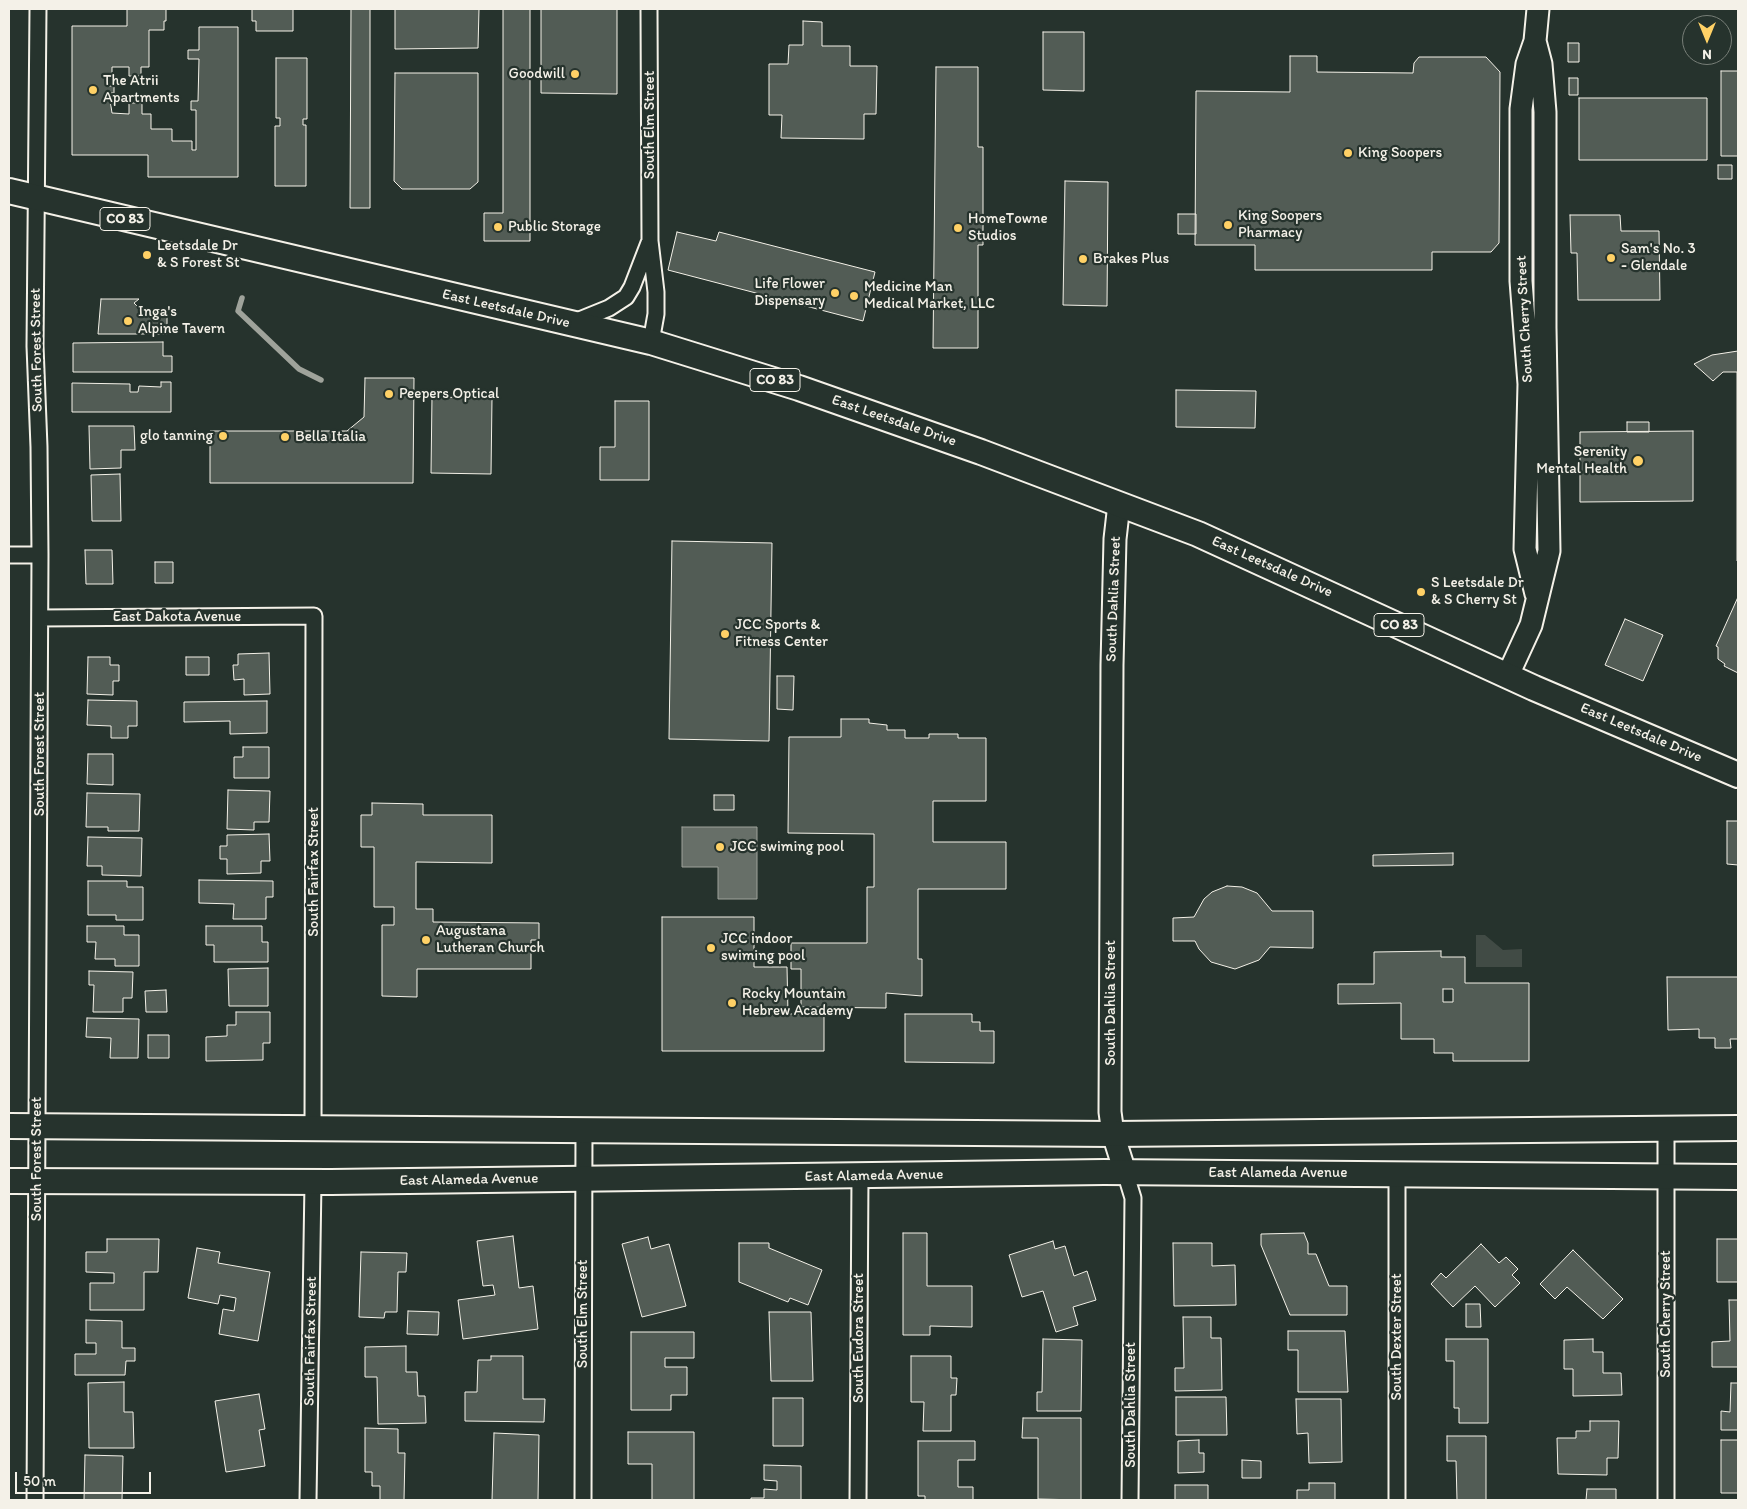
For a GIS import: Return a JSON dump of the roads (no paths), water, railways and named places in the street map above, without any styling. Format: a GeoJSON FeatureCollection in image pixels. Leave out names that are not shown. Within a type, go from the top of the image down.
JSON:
{"type":"FeatureCollection","features":[{"type":"Feature","properties":{"kind":"main road","name":"South Cherry Street"},"geometry":{"type":"LineString","coordinates":[[1508,675],[1531,625],[1549,551],[1545,328],[1545,112],[1541,64],[1535,42],[1538,9]]}},
{"type":"Feature","properties":{"kind":"main road","name":"East Leetsdale Drive"},"geometry":{"type":"LineString","coordinates":[[9,191],[651,342],[798,388],[990,455],[1226,546],[1508,675],[1738,775]]}},
{"type":"Feature","properties":{"kind":"main road","name":"South Dahlia Street"},"geometry":{"type":"LineString","coordinates":[[1119,504],[1115,539],[1112,666],[1110,1112],[1113,1134],[1125,1172]]}},
{"type":"Feature","properties":{"kind":"main road"},"geometry":{"type":"LineString","coordinates":[[9,1126],[1113,1134],[1738,1128]]}},
{"type":"Feature","properties":{"kind":"main road","name":"East Alameda Avenue"},"geometry":{"type":"LineString","coordinates":[[9,1181],[313,1182],[1125,1172],[1397,1173],[1666,1178],[1738,1177]]}},
{"type":"Feature","properties":{"kind":"street","name":"South Forest Street"},"geometry":{"type":"LineString","coordinates":[[35,1500],[40,618],[40,447],[35,346],[38,9]]}},
{"type":"Feature","properties":{"kind":"street","name":"South Elm Street"},"geometry":{"type":"LineString","coordinates":[[649,9],[650,241],[656,292],[656,314],[651,342]]}},
{"type":"Feature","properties":{"kind":"street","name":"South Elm Street"},"geometry":{"type":"LineString","coordinates":[[570,324],[614,306],[626,297],[632,287],[650,241]]}},
{"type":"Feature","properties":{"kind":"street"},"geometry":{"type":"LineString","coordinates":[[9,555],[40,555]]}},
{"type":"Feature","properties":{"kind":"street","name":"East Dakota Avenue"},"geometry":{"type":"LineString","coordinates":[[40,618],[314,616]]}},
{"type":"Feature","properties":{"kind":"street","name":"South Fairfax Street"},"geometry":{"type":"LineString","coordinates":[[313,1127],[314,616]]}},
{"type":"Feature","properties":{"kind":"street","name":"South Elm Street"},"geometry":{"type":"LineString","coordinates":[[583,1500],[584,1129]]}},
{"type":"Feature","properties":{"kind":"street","name":"South Cherry Street"},"geometry":{"type":"LineString","coordinates":[[1666,1129],[1666,1500]]}},
{"type":"Feature","properties":{"kind":"street","name":"South Dahlia Street"},"geometry":{"type":"LineString","coordinates":[[1125,1172],[1133,1198],[1130,1500]]}},
{"type":"Feature","properties":{"kind":"street","name":"South Dexter Street"},"geometry":{"type":"LineString","coordinates":[[1397,1173],[1397,1500]]}},
{"type":"Feature","properties":{"kind":"street","name":"South Eudora Street"},"geometry":{"type":"LineString","coordinates":[[858,1500],[860,1176]]}},
{"type":"Feature","properties":{"kind":"street","name":"South Fairfax Street"},"geometry":{"type":"LineString","coordinates":[[308,1500],[313,1182]]}},
{"type":"Feature","properties":{"kind":"waterway"},"geometry":{"type":"LineString","coordinates":[[242,298],[238,311],[299,369],[321,380]]}},
{"type":"Feature","properties":{"kind":"place","name":"Goodwill"},"geometry":{"type":"Point","coordinates":[575,74]}},
{"type":"Feature","properties":{"kind":"place","name":"The Atrii Apartments"},"geometry":{"type":"Point","coordinates":[93,90]}},
{"type":"Feature","properties":{"kind":"place","name":"King Soopers"},"geometry":{"type":"Point","coordinates":[1348,153]}},
{"type":"Feature","properties":{"kind":"place","name":"King Soopers Pharmacy"},"geometry":{"type":"Point","coordinates":[1228,225]}},
{"type":"Feature","properties":{"kind":"place","name":"Public Storage"},"geometry":{"type":"Point","coordinates":[498,227]}},
{"type":"Feature","properties":{"kind":"place","name":"HomeTowne Studios"},"geometry":{"type":"Point","coordinates":[958,228]}},
{"type":"Feature","properties":{"kind":"place","name":"Leetsdale Dr & S Forest St"},"geometry":{"type":"Point","coordinates":[147,255]}},
{"type":"Feature","properties":{"kind":"place","name":"Sam's No. 3 - Glendale"},"geometry":{"type":"Point","coordinates":[1611,258]}},
{"type":"Feature","properties":{"kind":"place","name":"Brakes Plus"},"geometry":{"type":"Point","coordinates":[1083,259]}},
{"type":"Feature","properties":{"kind":"place","name":"Life Flower Dispensary"},"geometry":{"type":"Point","coordinates":[835,293]}},
{"type":"Feature","properties":{"kind":"place","name":"Medicine Man Medical Market, LLC"},"geometry":{"type":"Point","coordinates":[854,296]}},
{"type":"Feature","properties":{"kind":"place","name":"Inga's Alpine Tavern"},"geometry":{"type":"Point","coordinates":[128,321]}},
{"type":"Feature","properties":{"kind":"place","name":"Peepers Optical"},"geometry":{"type":"Point","coordinates":[389,394]}},
{"type":"Feature","properties":{"kind":"place","name":"glo tanning"},"geometry":{"type":"Point","coordinates":[223,436]}},
{"type":"Feature","properties":{"kind":"place","name":"Bella Italia"},"geometry":{"type":"Point","coordinates":[285,437]}},
{"type":"Feature","properties":{"kind":"place","name":"Serenity Mental Health"},"geometry":{"type":"Point","coordinates":[1638,461]}},
{"type":"Feature","properties":{"kind":"place","name":"S Leetsdale Dr & S Cherry St"},"geometry":{"type":"Point","coordinates":[1421,592]}},
{"type":"Feature","properties":{"kind":"place","name":"JCC Sports & Fitness Center"},"geometry":{"type":"Point","coordinates":[725,634]}},
{"type":"Feature","properties":{"kind":"place","name":"JCC swiming pool"},"geometry":{"type":"Point","coordinates":[720,847]}},
{"type":"Feature","properties":{"kind":"place","name":"Augustana Lutheran Church"},"geometry":{"type":"Point","coordinates":[426,940]}},
{"type":"Feature","properties":{"kind":"place","name":"JCC indoor swiming pool"},"geometry":{"type":"Point","coordinates":[711,948]}},
{"type":"Feature","properties":{"kind":"place","name":"Rocky Mountain Hebrew Academy"},"geometry":{"type":"Point","coordinates":[732,1003]}}]}
